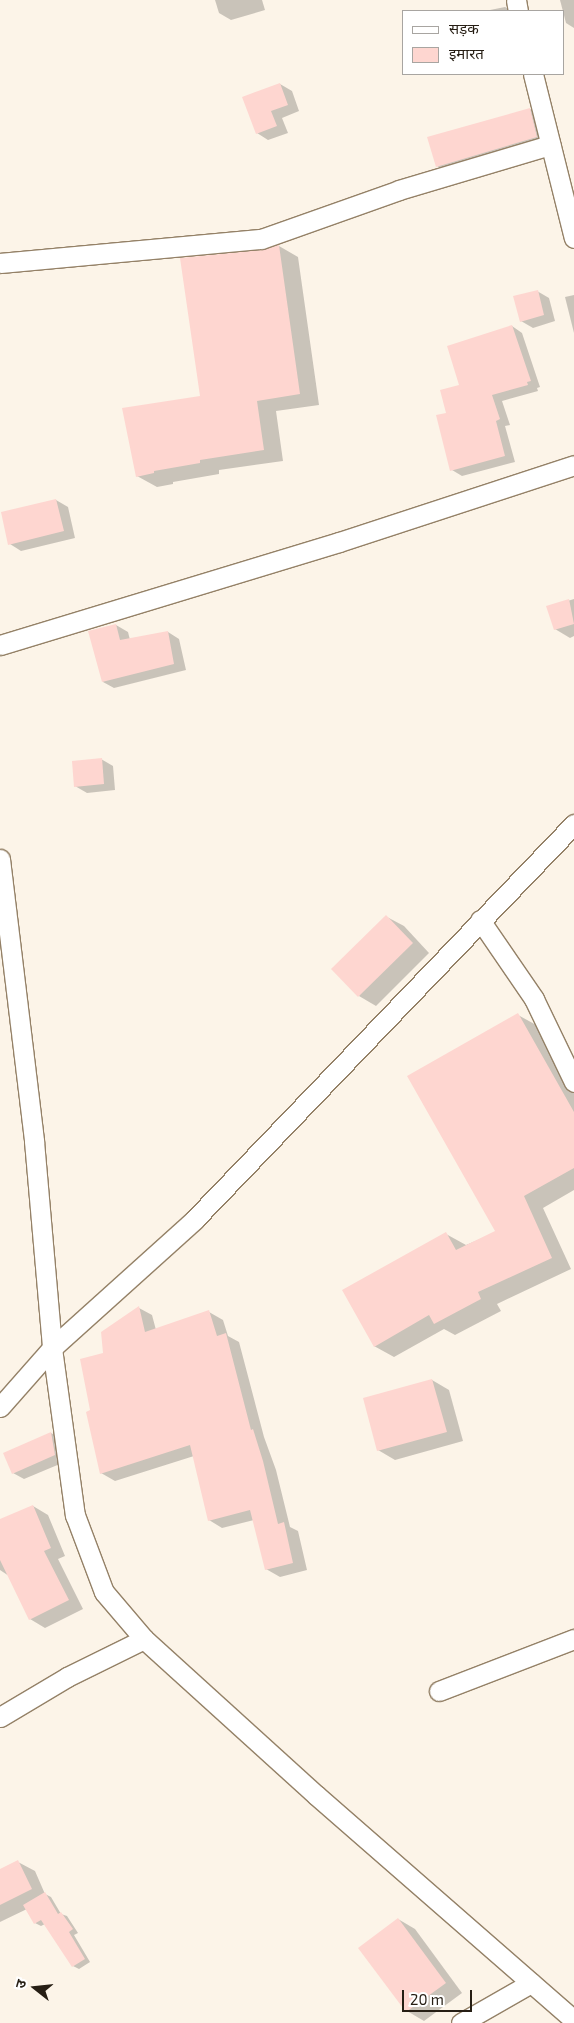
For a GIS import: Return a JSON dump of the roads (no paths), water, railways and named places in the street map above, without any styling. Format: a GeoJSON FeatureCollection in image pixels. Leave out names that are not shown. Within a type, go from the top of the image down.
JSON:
{"type":"FeatureCollection","features":[{"type":"Feature","properties":{"kind":"street"},"geometry":{"type":"LineString","coordinates":[[533,75],[574,238]]}},
{"type":"Feature","properties":{"kind":"street"},"geometry":{"type":"LineString","coordinates":[[0,263],[261,239],[399,190],[550,145]]}},
{"type":"Feature","properties":{"kind":"street"},"geometry":{"type":"LineString","coordinates":[[0,645],[339,542],[574,465]]}},
{"type":"Feature","properties":{"kind":"street"},"geometry":{"type":"LineString","coordinates":[[0,1407],[52,1348],[194,1220],[574,824]]}},
{"type":"Feature","properties":{"kind":"street"},"geometry":{"type":"LineString","coordinates":[[0,859],[34,1141],[52,1348],[74,1515],[104,1592],[144,1639],[316,1795],[574,2020]]}},
{"type":"Feature","properties":{"kind":"street"},"geometry":{"type":"LineString","coordinates":[[480,920],[534,999],[574,1082]]}},
{"type":"Feature","properties":{"kind":"street"},"geometry":{"type":"LineString","coordinates":[[0,1717],[66,1677],[144,1639]]}},
{"type":"Feature","properties":{"kind":"street"},"geometry":{"type":"LineString","coordinates":[[439,1691],[574,1640]]}},
{"type":"Feature","properties":{"kind":"street"},"geometry":{"type":"LineString","coordinates":[[461,2023],[532,1983]]}}]}
